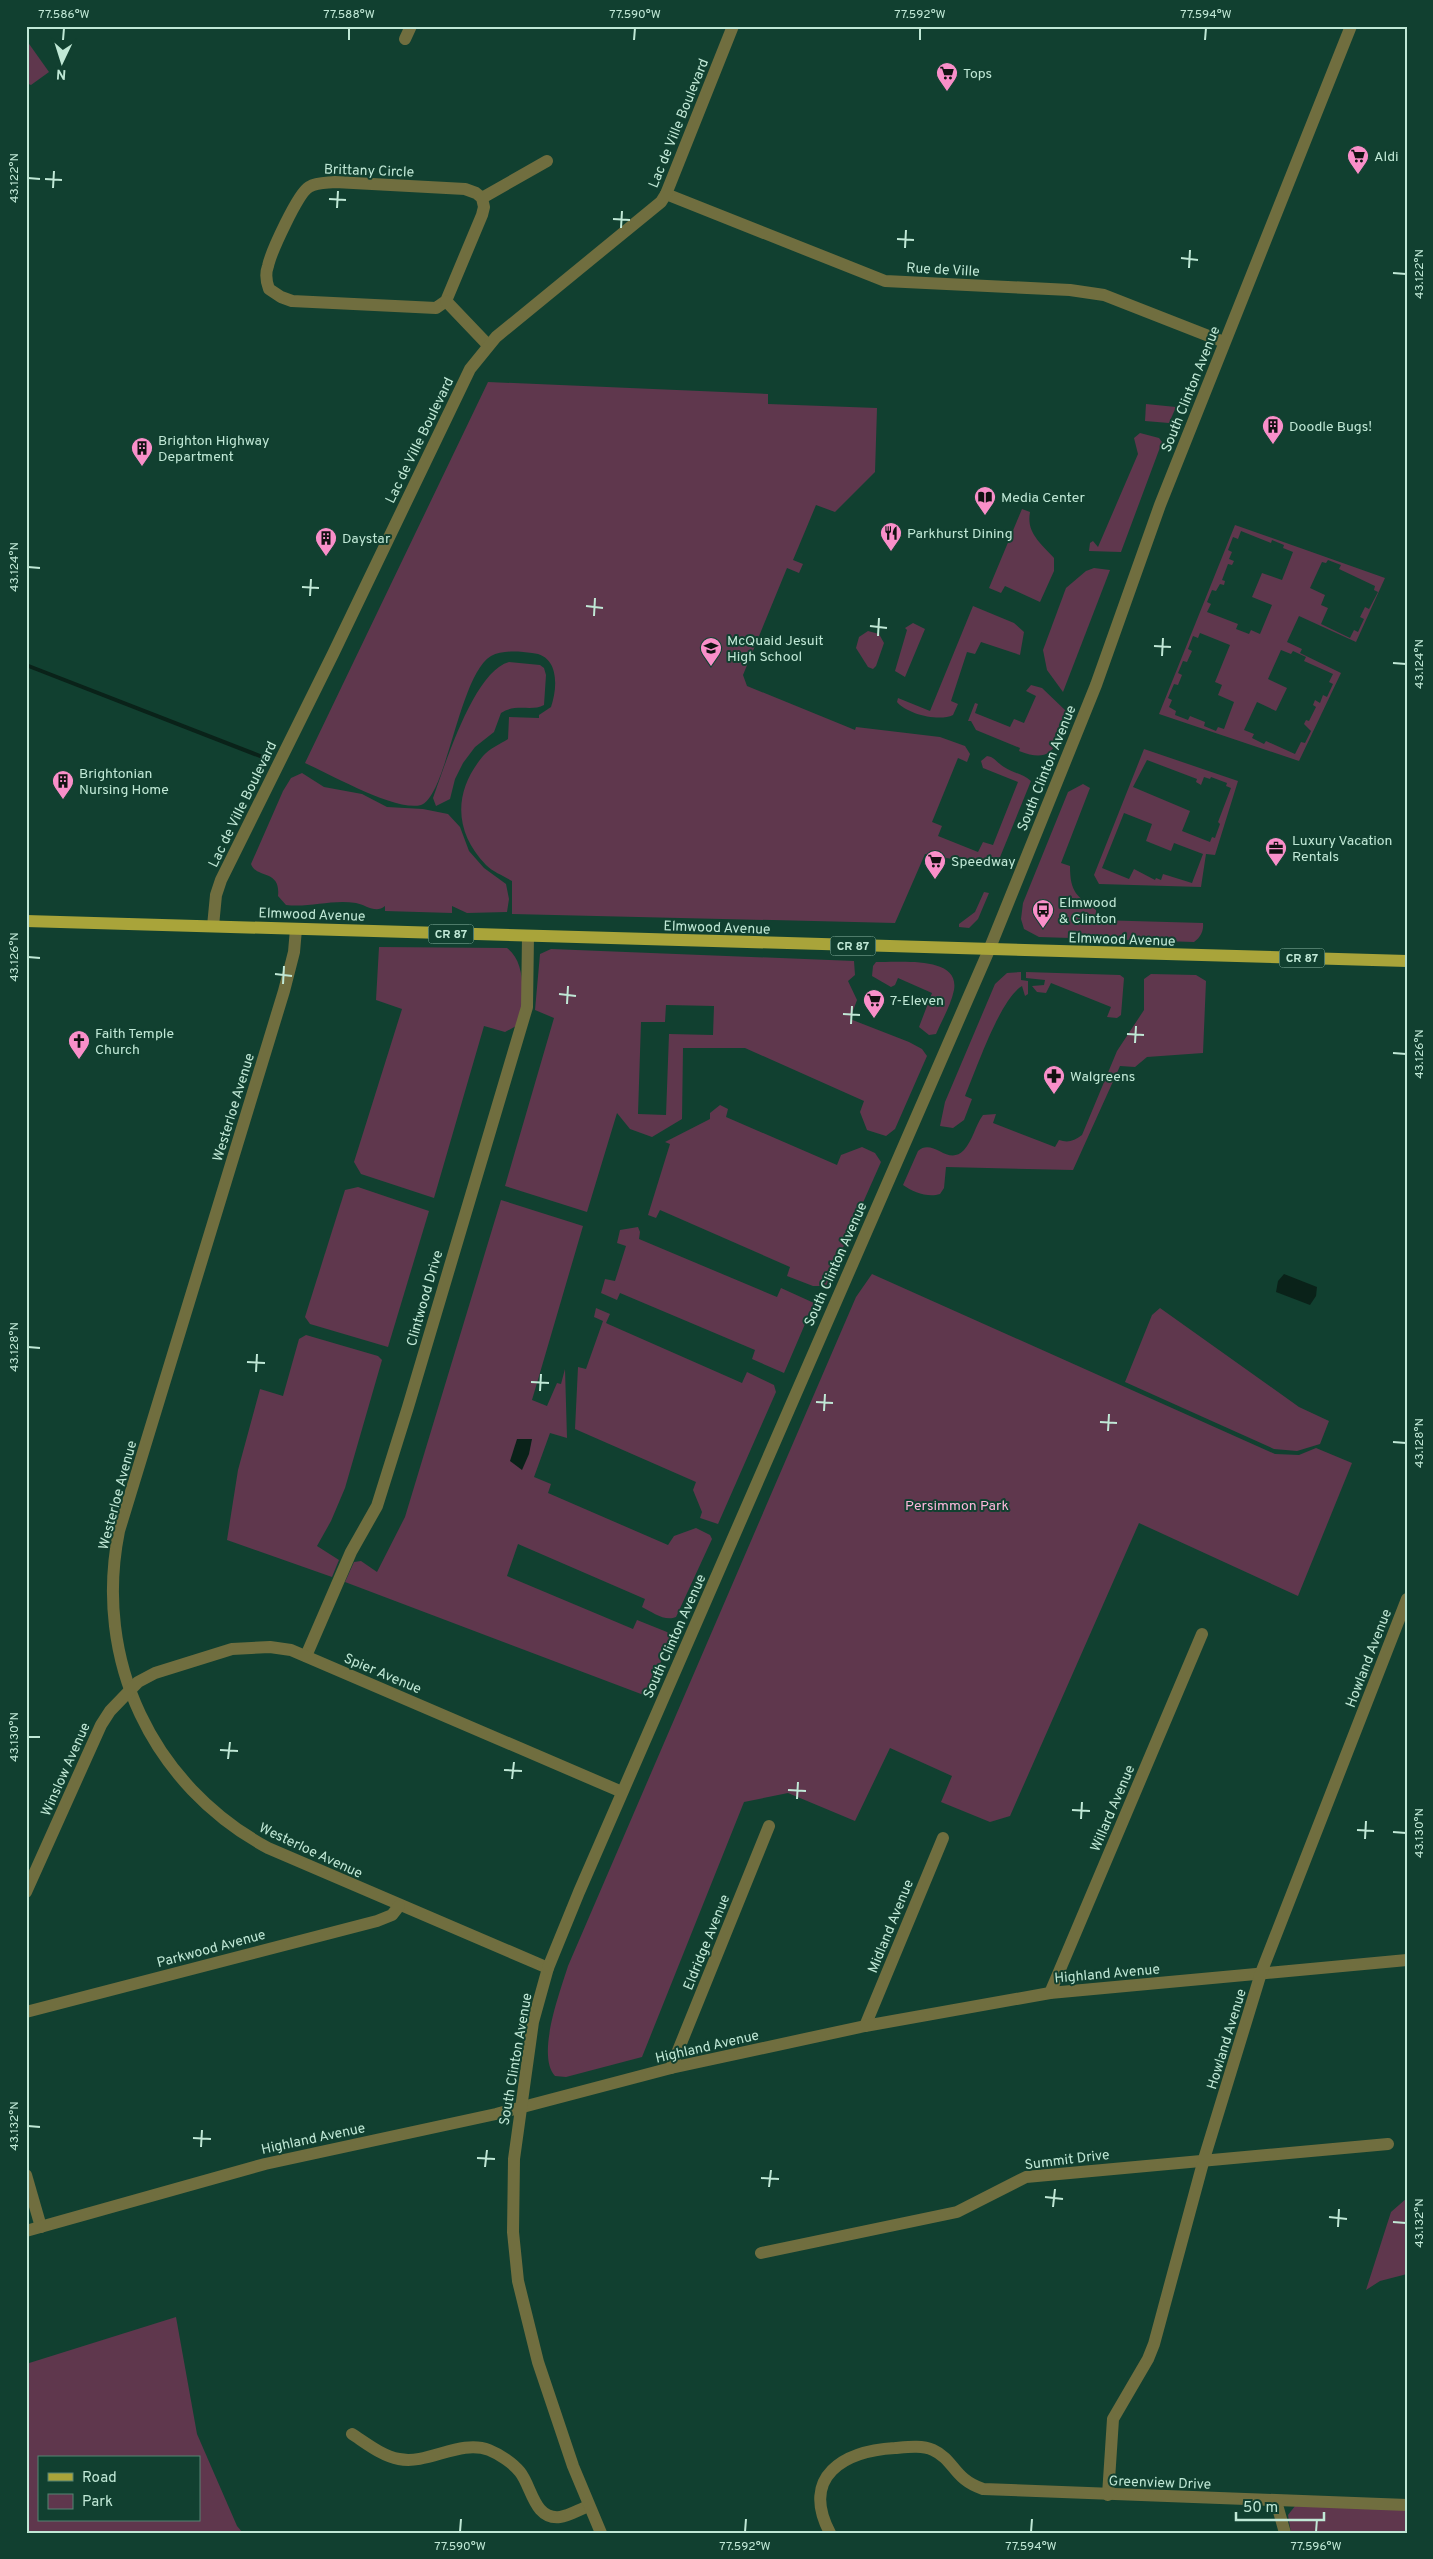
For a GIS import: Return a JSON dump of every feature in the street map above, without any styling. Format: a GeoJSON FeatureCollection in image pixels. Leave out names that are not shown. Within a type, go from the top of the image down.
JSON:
{"type":"FeatureCollection","features":[{"type":"Feature","properties":{"kind":"main road","name":"Elmwood Avenue"},"geometry":{"type":"LineString","coordinates":[[26,921],[1407,961]]}},
{"type":"Feature","properties":{"kind":"street"},"geometry":{"type":"LineString","coordinates":[[404,39],[411,26]]}},
{"type":"Feature","properties":{"kind":"street","name":"Lac de Ville Boulevard"},"geometry":{"type":"LineString","coordinates":[[213,926],[216,895],[221,880],[333,654],[463,384],[488,345],[654,209],[666,194],[733,26]]}},
{"type":"Feature","properties":{"kind":"street","name":"South Clinton Avenue"},"geometry":{"type":"LineString","coordinates":[[601,2533],[589,2506],[538,2362],[518,2282],[513,2232],[514,2159],[520,2108],[533,2022],[548,1968],[622,1792],[989,950],[1096,685],[1155,518],[1351,26]]}},
{"type":"Feature","properties":{"kind":"street"},"geometry":{"type":"LineString","coordinates":[[488,345],[446,301],[482,215],[484,207],[482,198],[547,162]]}},
{"type":"Feature","properties":{"kind":"street","name":"Brittany Circle"},"geometry":{"type":"LineString","coordinates":[[446,301],[436,308],[424,309],[292,301],[281,297],[269,288],[266,276],[268,265],[299,198],[309,186],[318,183],[465,189],[476,193],[482,198]]}},
{"type":"Feature","properties":{"kind":"street","name":"Rue de Ville"},"geometry":{"type":"LineString","coordinates":[[666,194],[885,280],[1093,293],[1127,302],[1224,342]]}},
{"type":"Feature","properties":{"kind":"street","name":"Westerloe Avenue"},"geometry":{"type":"LineString","coordinates":[[296,929],[294,952],[284,990],[120,1531],[114,1564],[113,1606],[115,1630],[129,1692],[148,1731],[192,1790],[232,1827],[268,1848],[399,1906],[548,1968]]}},
{"type":"Feature","properties":{"kind":"street","name":"Clintwood Drive"},"geometry":{"type":"LineString","coordinates":[[306,1656],[351,1552],[377,1506],[406,1416],[524,1021],[527,1007],[528,936]]}},
{"type":"Feature","properties":{"kind":"street","name":"Howland Avenue"},"geometry":{"type":"LineString","coordinates":[[1108,2494],[1113,2419],[1148,2359],[1154,2344],[1204,2160],[1261,1973],[1407,1599]]}},
{"type":"Feature","properties":{"kind":"street","name":"Willard Avenue"},"geometry":{"type":"LineString","coordinates":[[1050,1993],[1202,1634]]}},
{"type":"Feature","properties":{"kind":"street","name":"Spier Avenue"},"geometry":{"type":"LineString","coordinates":[[129,1692],[138,1682],[154,1673],[232,1649],[270,1647],[290,1650],[622,1792]]}},
{"type":"Feature","properties":{"kind":"street","name":"Winslow Avenue"},"geometry":{"type":"LineString","coordinates":[[26,1892],[101,1725],[110,1711],[129,1692]]}},
{"type":"Feature","properties":{"kind":"street","name":"Eldridge Avenue"},"geometry":{"type":"LineString","coordinates":[[671,2068],[770,1826]]}},
{"type":"Feature","properties":{"kind":"street","name":"Midland Avenue"},"geometry":{"type":"LineString","coordinates":[[865,2026],[943,1838]]}},
{"type":"Feature","properties":{"kind":"street","name":"Parkwood Avenue"},"geometry":{"type":"LineString","coordinates":[[26,2012],[376,1921],[392,1915],[399,1906]]}},
{"type":"Feature","properties":{"kind":"street","name":"Highland Avenue"},"geometry":{"type":"LineString","coordinates":[[26,2232],[265,2164],[520,2108],[671,2068],[865,2026],[1050,1993],[1407,1960]]}},
{"type":"Feature","properties":{"kind":"street","name":"Summit Drive"},"geometry":{"type":"LineString","coordinates":[[761,2253],[957,2212],[1026,2177],[1388,2144]]}},
{"type":"Feature","properties":{"kind":"street"},"geometry":{"type":"LineString","coordinates":[[26,2175],[41,2227]]}},
{"type":"Feature","properties":{"kind":"street"},"geometry":{"type":"LineString","coordinates":[[352,2434],[374,2448],[400,2459],[470,2448],[490,2450],[520,2472],[538,2508],[548,2515],[560,2517],[589,2506]]}},
{"type":"Feature","properties":{"kind":"street","name":"Greenview Drive"},"geometry":{"type":"LineString","coordinates":[[830,2533],[820,2505],[819,2492],[822,2483],[834,2467],[874,2449],[918,2447],[932,2450],[944,2457],[959,2477],[969,2484],[983,2489],[1407,2505]]}},
{"type":"Feature","properties":{"kind":"street"},"geometry":{"type":"LineString","coordinates":[[1276,2501],[1285,2533]]}},
{"type":"Feature","properties":{"kind":"green space"},"geometry":{"type":"Polygon","coordinates":[[[27,41],[49,72],[31,85],[26,83],[27,41]]]}},
{"type":"Feature","properties":{"kind":"green space","name":"McQuaid Jesuit High School"},"geometry":{"type":"Polygon","coordinates":[[[488,382],[768,394],[768,404],[877,408],[875,472],[835,512],[816,505],[793,560],[803,564],[799,573],[787,568],[743,675],[747,686],[855,730],[856,727],[940,737],[965,746],[970,754],[967,762],[958,758],[932,822],[942,826],[938,836],[978,852],[983,842],[993,845],[1018,782],[983,768],[981,761],[987,756],[990,757],[1007,769],[1031,781],[996,867],[925,854],[895,923],[512,914],[512,881],[486,865],[475,852],[463,826],[462,798],[473,770],[485,753],[508,739],[509,717],[539,718],[539,715],[551,707],[555,690],[552,666],[541,655],[532,653],[516,651],[500,653],[491,656],[480,667],[470,686],[438,781],[430,797],[421,805],[410,806],[380,798],[305,763],[488,382]]]}},
{"type":"Feature","properties":{"kind":"green space"},"geometry":{"type":"Polygon","coordinates":[[[1146,404],[1176,407],[1169,423],[1145,421],[1146,404]]]}},
{"type":"Feature","properties":{"kind":"green space"},"geometry":{"type":"Polygon","coordinates":[[[1140,433],[1159,438],[1162,442],[1121,552],[1089,551],[1090,543],[1093,541],[1098,547],[1138,454],[1134,438],[1140,433]]]}},
{"type":"Feature","properties":{"kind":"green space"},"geometry":{"type":"Polygon","coordinates":[[[1022,509],[1030,512],[1029,519],[1032,532],[1054,558],[1054,571],[1040,602],[1005,586],[1001,593],[989,588],[1022,509]]]}},
{"type":"Feature","properties":{"kind":"green space"},"geometry":{"type":"Polygon","coordinates":[[[1235,525],[1385,578],[1356,642],[1299,616],[1287,642],[1302,649],[1300,653],[1341,673],[1299,761],[1159,714],[1235,525]],[[1241,531],[1238,539],[1233,537],[1228,550],[1232,552],[1229,559],[1234,561],[1232,565],[1228,564],[1222,580],[1225,581],[1224,585],[1220,584],[1216,591],[1212,590],[1207,602],[1211,604],[1207,612],[1238,624],[1236,629],[1249,634],[1251,630],[1260,634],[1272,605],[1252,597],[1262,573],[1282,580],[1293,552],[1283,548],[1284,545],[1272,540],[1271,543],[1241,531]],[[1328,560],[1326,563],[1322,562],[1310,588],[1325,595],[1321,605],[1328,608],[1321,624],[1350,638],[1354,630],[1358,632],[1364,619],[1360,617],[1365,607],[1369,609],[1378,592],[1374,590],[1375,586],[1339,569],[1341,565],[1328,560]],[[1200,633],[1198,638],[1193,636],[1188,649],[1192,651],[1187,662],[1183,661],[1178,673],[1182,675],[1178,685],[1174,684],[1168,698],[1172,700],[1169,707],[1176,711],[1175,715],[1188,720],[1190,716],[1205,722],[1204,726],[1216,731],[1218,727],[1224,729],[1234,702],[1218,695],[1222,685],[1215,682],[1230,645],[1200,633]],[[1281,650],[1268,679],[1287,688],[1276,711],[1257,702],[1244,730],[1254,734],[1252,738],[1264,744],[1266,741],[1295,754],[1301,742],[1305,743],[1311,731],[1304,724],[1306,720],[1309,721],[1316,707],[1313,705],[1315,700],[1320,703],[1323,695],[1327,697],[1333,684],[1329,682],[1333,674],[1304,661],[1306,657],[1293,651],[1291,654],[1281,650]]]}},
{"type":"Feature","properties":{"kind":"green space"},"geometry":{"type":"Polygon","coordinates":[[[1094,568],[1110,570],[1063,692],[1047,670],[1043,650],[1066,588],[1086,571],[1094,568]]]}},
{"type":"Feature","properties":{"kind":"green space"},"geometry":{"type":"Polygon","coordinates":[[[973,606],[1014,623],[1024,632],[1020,655],[981,642],[975,654],[967,652],[951,701],[958,704],[953,715],[940,718],[924,716],[902,706],[897,702],[898,698],[930,711],[973,606]]]}},
{"type":"Feature","properties":{"kind":"green space"},"geometry":{"type":"Polygon","coordinates":[[[913,623],[925,629],[905,677],[895,671],[907,630],[905,628],[913,623]]]}},
{"type":"Feature","properties":{"kind":"green space"},"geometry":{"type":"Polygon","coordinates":[[[868,631],[879,634],[884,643],[876,666],[873,669],[868,667],[856,648],[859,637],[868,631]]]}},
{"type":"Feature","properties":{"kind":"green space"},"geometry":{"type":"Polygon","coordinates":[[[509,662],[540,665],[544,668],[546,675],[544,705],[534,708],[512,709],[501,713],[494,732],[475,747],[463,763],[455,779],[450,799],[436,806],[433,798],[462,721],[484,682],[496,669],[509,662]]]}},
{"type":"Feature","properties":{"kind":"green space"},"geometry":{"type":"Polygon","coordinates":[[[1031,685],[1042,688],[1066,711],[1067,716],[1060,735],[1052,749],[1047,753],[1031,755],[1019,751],[1020,748],[976,730],[971,721],[968,721],[975,703],[978,704],[975,713],[1010,727],[1014,719],[1024,723],[1036,696],[1026,691],[1031,685]]]}},
{"type":"Feature","properties":{"kind":"green space"},"geometry":{"type":"Polygon","coordinates":[[[1144,749],[1238,781],[1215,855],[1206,854],[1201,887],[1099,884],[1094,875],[1144,749]],[[1147,760],[1133,787],[1190,811],[1182,831],[1210,842],[1212,837],[1215,838],[1220,824],[1218,822],[1231,788],[1226,786],[1227,783],[1211,777],[1210,779],[1204,777],[1201,785],[1196,782],[1197,779],[1147,760]],[[1124,813],[1102,868],[1129,879],[1134,869],[1155,880],[1156,878],[1161,880],[1163,874],[1192,883],[1203,854],[1174,843],[1171,851],[1146,841],[1152,824],[1124,813]]]}},
{"type":"Feature","properties":{"kind":"green space"},"geometry":{"type":"Polygon","coordinates":[[[302,773],[324,787],[362,794],[387,807],[423,809],[448,814],[460,827],[469,851],[484,868],[506,884],[509,899],[507,912],[467,913],[452,906],[452,913],[385,911],[385,906],[375,909],[347,902],[286,905],[278,896],[276,882],[272,878],[258,872],[251,864],[283,791],[291,778],[302,773]]]}},
{"type":"Feature","properties":{"kind":"green space"},"geometry":{"type":"Polygon","coordinates":[[[1083,784],[1090,788],[1061,863],[1070,866],[1071,882],[1076,893],[1096,910],[1097,920],[1203,923],[1201,934],[1194,942],[1039,937],[1024,929],[1021,919],[1023,903],[1068,792],[1083,784]]]}},
{"type":"Feature","properties":{"kind":"green space"},"geometry":{"type":"Polygon","coordinates":[[[984,892],[989,893],[978,919],[969,928],[959,927],[959,924],[975,912],[984,892]]]}},
{"type":"Feature","properties":{"kind":"green space"},"geometry":{"type":"Polygon","coordinates":[[[379,947],[507,948],[514,955],[521,973],[522,995],[518,1025],[505,1032],[484,1026],[434,1198],[361,1174],[354,1162],[402,1009],[376,1000],[379,947]]]}},
{"type":"Feature","properties":{"kind":"green space"},"geometry":{"type":"Polygon","coordinates":[[[551,949],[854,961],[855,975],[848,981],[857,1000],[850,1019],[909,1042],[922,1049],[927,1056],[895,1129],[886,1136],[867,1130],[860,1112],[864,1101],[745,1048],[683,1048],[682,1119],[652,1137],[630,1129],[617,1113],[587,1212],[505,1186],[554,1018],[535,1010],[540,954],[551,949]],[[666,1005],[665,1022],[641,1022],[638,1114],[666,1115],[669,1034],[713,1035],[714,1006],[666,1005]]]}},
{"type":"Feature","properties":{"kind":"green space"},"geometry":{"type":"Polygon","coordinates":[[[876,962],[926,963],[947,971],[953,979],[953,996],[936,1034],[929,1035],[919,1027],[932,993],[898,978],[895,985],[891,987],[872,976],[873,966],[876,962]]]}},
{"type":"Feature","properties":{"kind":"green space"},"geometry":{"type":"Polygon","coordinates":[[[1021,972],[1021,980],[1028,981],[1028,994],[1025,996],[1022,986],[1005,1005],[997,1020],[965,1096],[972,1099],[964,1120],[953,1128],[940,1126],[945,1102],[995,984],[1007,973],[1021,972]]]}},
{"type":"Feature","properties":{"kind":"green space"},"geometry":{"type":"Polygon","coordinates":[[[1026,972],[1120,975],[1124,978],[1121,1015],[1117,1018],[1107,1017],[1111,1007],[1051,983],[1046,993],[1037,992],[1032,986],[1044,985],[1045,980],[1026,978],[1026,972]]]}},
{"type":"Feature","properties":{"kind":"green space"},"geometry":{"type":"Polygon","coordinates":[[[1151,974],[1196,975],[1206,981],[1203,1053],[1147,1057],[1135,1067],[1120,1066],[1073,1170],[946,1167],[944,1188],[940,1194],[921,1194],[903,1185],[918,1151],[929,1147],[946,1154],[958,1154],[967,1146],[983,1115],[996,1114],[993,1123],[1055,1147],[1059,1140],[1071,1141],[1082,1135],[1117,1051],[1144,1010],[1144,979],[1151,974]]]}},
{"type":"Feature","properties":{"kind":"green space"},"geometry":{"type":"Polygon","coordinates":[[[720,1105],[728,1109],[726,1117],[837,1165],[841,1155],[862,1147],[875,1153],[881,1162],[826,1286],[813,1286],[787,1276],[790,1267],[660,1210],[656,1218],[648,1215],[670,1144],[665,1142],[710,1119],[710,1113],[720,1105]]]}},
{"type":"Feature","properties":{"kind":"green space"},"geometry":{"type":"Polygon","coordinates":[[[358,1187],[429,1211],[388,1347],[310,1324],[305,1317],[345,1190],[358,1187]]]}},
{"type":"Feature","properties":{"kind":"green space"},"geometry":{"type":"Polygon","coordinates":[[[501,1200],[583,1226],[532,1400],[547,1406],[557,1383],[561,1384],[565,1369],[567,1438],[550,1433],[534,1477],[551,1484],[548,1493],[668,1545],[674,1536],[696,1528],[710,1535],[712,1539],[676,1617],[672,1618],[659,1616],[642,1607],[645,1599],[518,1544],[507,1576],[633,1629],[637,1620],[670,1635],[649,1697],[345,1582],[354,1562],[361,1561],[377,1572],[405,1517],[501,1200]]]}},
{"type":"Feature","properties":{"kind":"green space"},"geometry":{"type":"Polygon","coordinates":[[[638,1227],[640,1232],[639,1239],[777,1297],[781,1288],[814,1303],[784,1373],[752,1359],[755,1350],[620,1293],[617,1300],[601,1293],[605,1279],[615,1281],[626,1246],[617,1243],[620,1230],[638,1227]]]}},
{"type":"Feature","properties":{"kind":"green space","name":"Persimmon Park"},"geometry":{"type":"Polygon","coordinates":[[[872,1274],[1275,1454],[1299,1455],[1316,1448],[1352,1463],[1298,1596],[1139,1523],[1010,1816],[990,1822],[941,1802],[952,1776],[890,1748],[855,1821],[788,1793],[744,1802],[642,2057],[566,2077],[555,2076],[550,2066],[548,2054],[549,2039],[555,2007],[568,1966],[856,1297],[872,1274]]]}},
{"type":"Feature","properties":{"kind":"green space"},"geometry":{"type":"Polygon","coordinates":[[[596,1308],[610,1314],[606,1323],[742,1383],[747,1372],[774,1385],[776,1392],[718,1524],[700,1518],[702,1512],[693,1490],[696,1482],[575,1429],[578,1367],[586,1369],[603,1321],[594,1317],[596,1308]]]}},
{"type":"Feature","properties":{"kind":"green space"},"geometry":{"type":"Polygon","coordinates":[[[1160,1308],[1299,1407],[1329,1421],[1320,1444],[1297,1451],[1274,1449],[1125,1382],[1152,1315],[1160,1308]]]}},
{"type":"Feature","properties":{"kind":"green space"},"geometry":{"type":"Polygon","coordinates":[[[306,1335],[378,1356],[382,1360],[345,1488],[331,1521],[317,1546],[339,1560],[332,1577],[227,1540],[238,1470],[260,1389],[283,1396],[299,1339],[306,1335]]]}},
{"type":"Feature","properties":{"kind":"green space"},"geometry":{"type":"Polygon","coordinates":[[[1407,2198],[1407,2274],[1380,2281],[1366,2290],[1391,2212],[1407,2198]]]}},
{"type":"Feature","properties":{"kind":"green space"},"geometry":{"type":"Polygon","coordinates":[[[176,2317],[197,2434],[237,2526],[243,2533],[26,2533],[26,2364],[176,2317]]]}},
{"type":"Feature","properties":{"kind":"green space"},"geometry":{"type":"Polygon","coordinates":[[[1295,2506],[1407,2510],[1407,2533],[1291,2533],[1288,2515],[1295,2506]]]}},
{"type":"Feature","properties":{"kind":"shaded area"},"geometry":{"type":"Polygon","coordinates":[[[1284,1274],[1317,1287],[1316,1296],[1310,1305],[1276,1292],[1278,1281],[1284,1274]]]}},
{"type":"Feature","properties":{"kind":"shaded area"},"geometry":{"type":"Polygon","coordinates":[[[517,1439],[532,1439],[529,1454],[522,1470],[510,1461],[517,1439]]]}},
{"type":"Feature","properties":{"kind":"waterway"},"geometry":{"type":"LineString","coordinates":[[26,665],[265,758]]}},
{"type":"Feature","properties":{"kind":"place","name":"Tops"},"geometry":{"type":"Point","coordinates":[947,92]}},
{"type":"Feature","properties":{"kind":"place","name":"Aldi"},"geometry":{"type":"Point","coordinates":[1358,175]}},
{"type":"Feature","properties":{"kind":"place","name":"Doodle Bugs!"},"geometry":{"type":"Point","coordinates":[1273,445]}},
{"type":"Feature","properties":{"kind":"place","name":"Brighton Highway Department"},"geometry":{"type":"Point","coordinates":[142,467]}},
{"type":"Feature","properties":{"kind":"place","name":"Media Center"},"geometry":{"type":"Point","coordinates":[985,516]}},
{"type":"Feature","properties":{"kind":"place","name":"Parkhurst Dining"},"geometry":{"type":"Point","coordinates":[891,552]}},
{"type":"Feature","properties":{"kind":"place","name":"Daystar"},"geometry":{"type":"Point","coordinates":[326,557]}},
{"type":"Feature","properties":{"kind":"place","name":"McQuaid Jesuit High School"},"geometry":{"type":"Point","coordinates":[711,667]}},
{"type":"Feature","properties":{"kind":"place","name":"Brightonian Nursing Home"},"geometry":{"type":"Point","coordinates":[63,800]}},
{"type":"Feature","properties":{"kind":"place","name":"Luxury Vacation Rentals"},"geometry":{"type":"Point","coordinates":[1276,867]}},
{"type":"Feature","properties":{"kind":"place","name":"Speedway"},"geometry":{"type":"Point","coordinates":[935,880]}},
{"type":"Feature","properties":{"kind":"place","name":"Elmwood & Clinton"},"geometry":{"type":"Point","coordinates":[1043,929]}},
{"type":"Feature","properties":{"kind":"place","name":"7-Eleven"},"geometry":{"type":"Point","coordinates":[874,1019]}},
{"type":"Feature","properties":{"kind":"place","name":"Faith Temple Church"},"geometry":{"type":"Point","coordinates":[79,1060]}},
{"type":"Feature","properties":{"kind":"place","name":"Walgreens"},"geometry":{"type":"Point","coordinates":[1054,1095]}}]}
